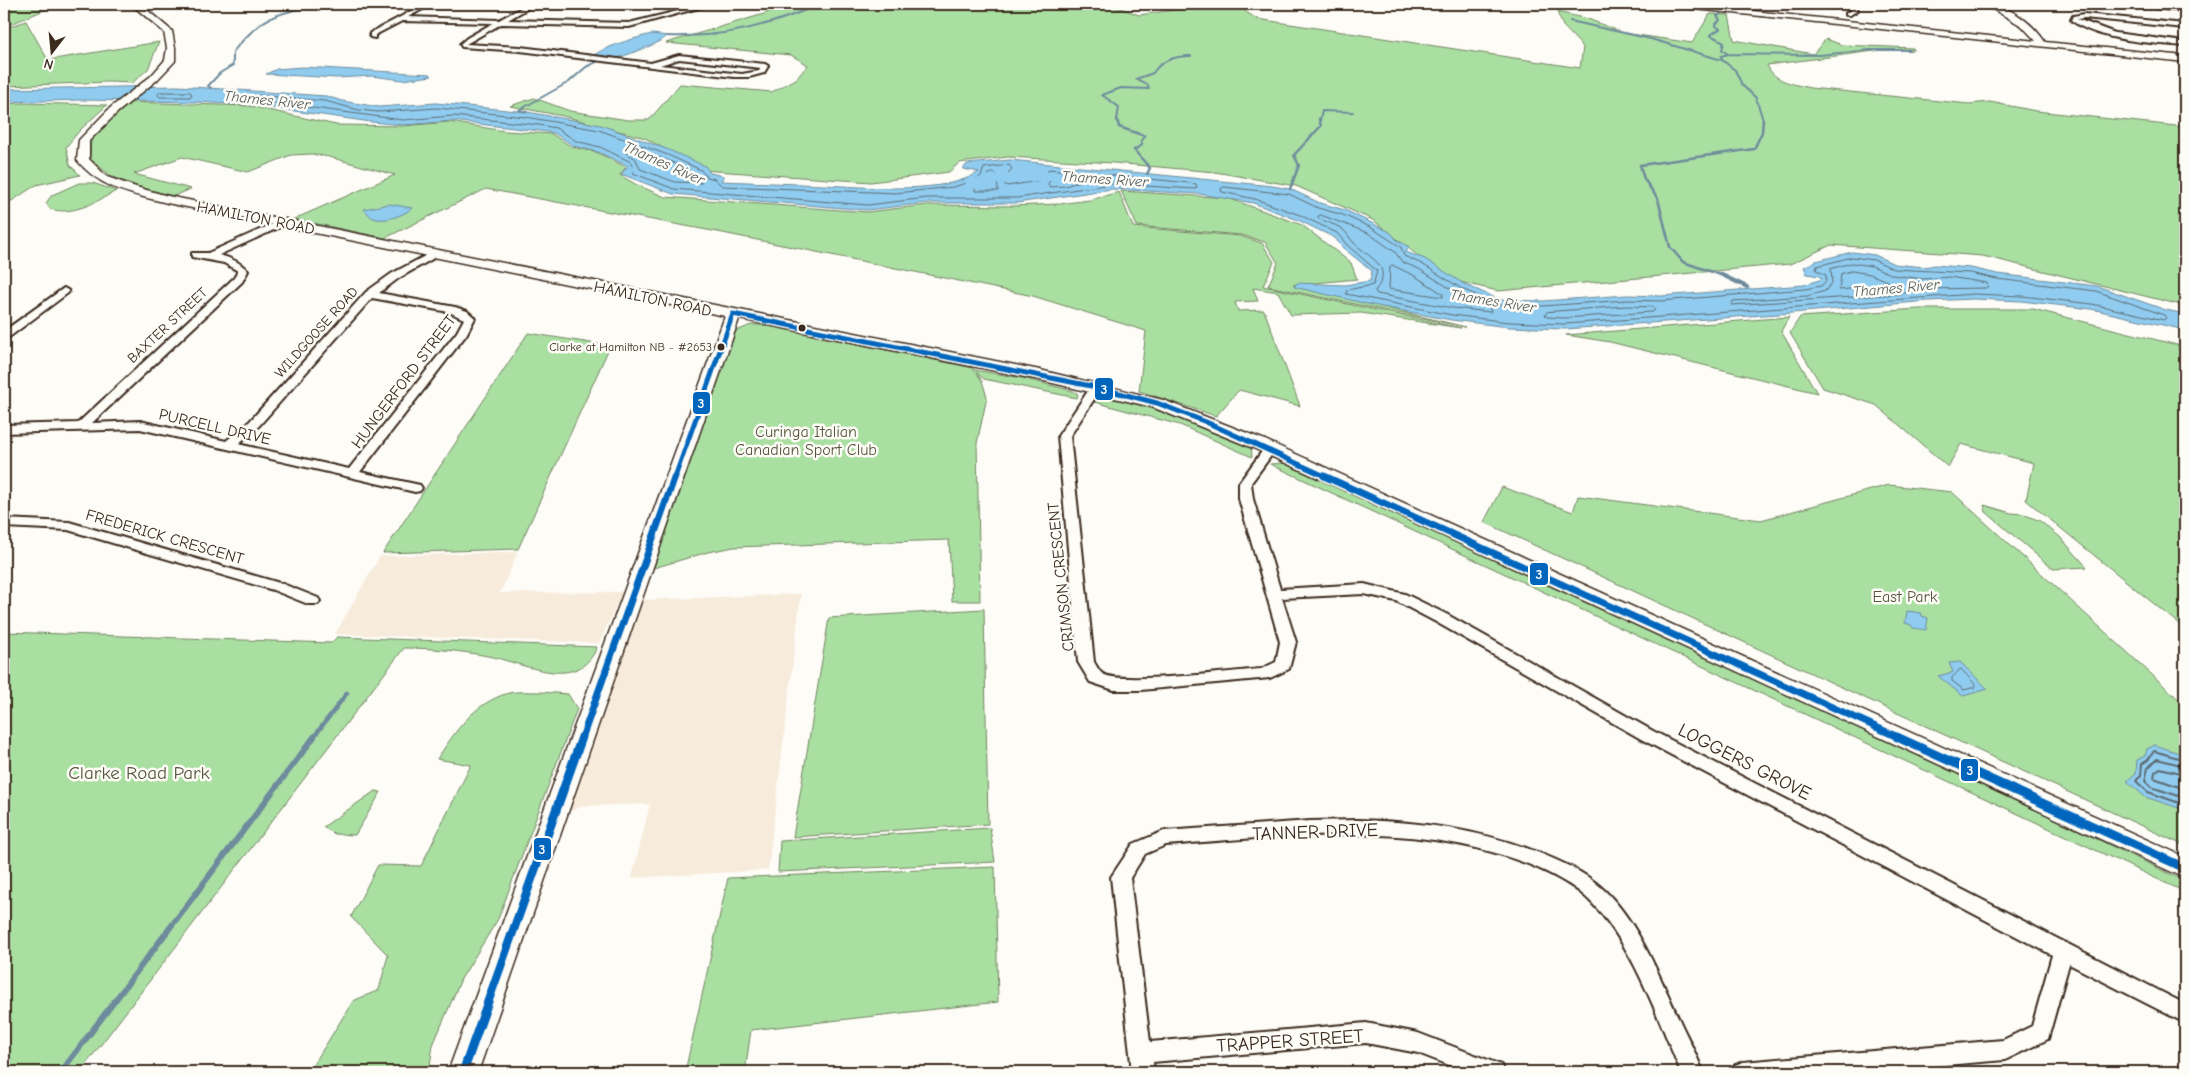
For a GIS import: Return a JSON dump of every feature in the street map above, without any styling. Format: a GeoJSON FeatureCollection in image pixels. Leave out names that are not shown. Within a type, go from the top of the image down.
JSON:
{"type":"FeatureCollection","features":[{"type":"Feature","properties":{"kind":"main road","name":"HAMILTON ROAD"},"geometry":{"type":"LineString","coordinates":[[135,4],[168,31],[171,48],[170,61],[149,83],[114,110],[84,140],[82,160],[103,179],[132,190],[1096,387],[1157,403],[1270,449],[2185,868]]}},
{"type":"Feature","properties":{"kind":"main road"},"geometry":{"type":"LineString","coordinates":[[1667,4],[2185,59]]}},
{"type":"Feature","properties":{"kind":"main road"},"geometry":{"type":"LineString","coordinates":[[1988,4],[2030,28],[2042,43]]}},
{"type":"Feature","properties":{"kind":"main road"},"geometry":{"type":"LineString","coordinates":[[463,1072],[733,314]]}},
{"type":"Feature","properties":{"kind":"street"},"geometry":{"type":"LineString","coordinates":[[373,37],[372,34],[428,4]]}},
{"type":"Feature","properties":{"kind":"street"},"geometry":{"type":"LineString","coordinates":[[532,4],[469,40],[463,44],[464,46],[527,50],[651,66],[749,76],[762,72],[765,66],[679,57],[651,66]]}},
{"type":"Feature","properties":{"kind":"street"},"geometry":{"type":"LineString","coordinates":[[667,4],[693,9]]}},
{"type":"Feature","properties":{"kind":"street"},"geometry":{"type":"LineString","coordinates":[[399,20],[629,25],[710,4]]}},
{"type":"Feature","properties":{"kind":"street"},"geometry":{"type":"LineString","coordinates":[[1848,4],[1855,10],[1848,14]]}},
{"type":"Feature","properties":{"kind":"street"},"geometry":{"type":"LineString","coordinates":[[2131,4],[2185,9]]}},
{"type":"Feature","properties":{"kind":"street"},"geometry":{"type":"LineString","coordinates":[[2185,26],[2084,16],[2074,20],[2093,30],[2108,34],[2185,44]]}},
{"type":"Feature","properties":{"kind":"street","name":"BAXTER STREET"},"geometry":{"type":"LineString","coordinates":[[210,256],[284,222]]}},
{"type":"Feature","properties":{"kind":"street","name":"WILDGOOSE ROAD"},"geometry":{"type":"LineString","coordinates":[[229,445],[253,425],[370,294],[395,276],[436,253]]}},
{"type":"Feature","properties":{"kind":"street","name":"BAXTER STREET"},"geometry":{"type":"LineString","coordinates":[[83,425],[238,280],[243,270],[239,265],[210,256],[195,255]]}},
{"type":"Feature","properties":{"kind":"street"},"geometry":{"type":"LineString","coordinates":[[4,336],[64,291]]}},
{"type":"Feature","properties":{"kind":"street","name":"HUNGERFORD STREET"},"geometry":{"type":"LineString","coordinates":[[352,474],[462,333],[470,318],[463,313],[451,309],[370,294]]}},
{"type":"Feature","properties":{"kind":"street","name":"CRIMSON CRESCENT"},"geometry":{"type":"LineString","coordinates":[[1096,387],[1064,436],[1086,662],[1096,678],[1114,684],[1141,684],[1264,674],[1283,666],[1288,642],[1246,499],[1245,483],[1270,449]]}},
{"type":"Feature","properties":{"kind":"street","name":"PURCELL DRIVE"},"geometry":{"type":"LineString","coordinates":[[4,429],[83,425],[140,425],[415,488]]}},
{"type":"Feature","properties":{"kind":"street","name":"FREDERICK CRESCENT"},"geometry":{"type":"LineString","coordinates":[[4,523],[70,526],[278,587],[313,601]]}},
{"type":"Feature","properties":{"kind":"street","name":"LOGGERS GROVE"},"geometry":{"type":"LineString","coordinates":[[1275,594],[1364,589],[1400,598],[1442,618],[1647,735],[2185,1014]]}},
{"type":"Feature","properties":{"kind":"street","name":"TANNER DRIVE"},"geometry":{"type":"LineString","coordinates":[[1142,1062],[1120,877],[1139,849],[1164,838],[1357,826],[1442,832],[1519,851],[1564,872],[1600,898],[1636,950],[1692,1072]]}},
{"type":"Feature","properties":{"kind":"street"},"geometry":{"type":"LineString","coordinates":[[1743,1072],[2005,1050],[2041,1032],[2063,951]]}},
{"type":"Feature","properties":{"kind":"street","name":"TRAPPER STREET"},"geometry":{"type":"LineString","coordinates":[[1142,1062],[1366,1033],[1418,1043],[1493,1072]]}},
{"type":"Feature","properties":{"kind":"shaded area"},"geometry":{"type":"Polygon","coordinates":[[[518,552],[500,593],[623,592],[599,643],[335,634],[380,556],[518,552]]]}},
{"type":"Feature","properties":{"kind":"shaded area"},"geometry":{"type":"Polygon","coordinates":[[[801,594],[768,870],[632,878],[650,804],[582,806],[567,813],[641,600],[801,594]]]}},
{"type":"Feature","properties":{"kind":"green space"},"geometry":{"type":"Polygon","coordinates":[[[18,4],[48,5],[49,8],[4,27],[4,6],[18,4]]]}},
{"type":"Feature","properties":{"kind":"green space"},"geometry":{"type":"Polygon","coordinates":[[[786,4],[1109,4],[1139,15],[1215,4],[1234,4],[1257,19],[1580,68],[1583,47],[1563,26],[1557,12],[1588,19],[1624,33],[1692,43],[1710,14],[1729,15],[1734,40],[1813,54],[1826,39],[1842,45],[1913,48],[1914,50],[1882,50],[1767,65],[1770,71],[1779,79],[1810,88],[1969,104],[1990,102],[2036,111],[2185,127],[2185,306],[1983,256],[1831,245],[1790,264],[1498,291],[1447,279],[1373,220],[1296,186],[1215,172],[1114,163],[1008,157],[959,163],[949,172],[871,182],[702,170],[645,138],[563,116],[510,106],[534,98],[570,111],[628,120],[649,120],[680,84],[772,92],[796,79],[808,65],[791,55],[666,43],[764,14],[786,4]]]}},
{"type":"Feature","properties":{"kind":"green space"},"geometry":{"type":"Polygon","coordinates":[[[26,21],[48,60],[159,42],[148,69],[132,83],[108,82],[4,86],[4,29],[26,21]]]}},
{"type":"Feature","properties":{"kind":"green space"},"geometry":{"type":"Polygon","coordinates":[[[129,102],[250,106],[336,125],[403,126],[449,122],[505,131],[552,134],[572,147],[596,152],[626,167],[620,175],[665,197],[867,212],[927,205],[1013,206],[1059,204],[1090,200],[1119,192],[1133,227],[1240,236],[1262,243],[1274,262],[1263,286],[1461,328],[1361,313],[1291,315],[1278,292],[1253,288],[1258,301],[1235,302],[1238,311],[1264,310],[1300,406],[1239,390],[1216,416],[1139,391],[1146,331],[1033,296],[718,232],[486,189],[385,238],[294,219],[395,175],[312,154],[291,155],[248,172],[182,157],[134,174],[191,189],[174,196],[140,188],[111,176],[90,159],[91,140],[129,102]]]}},
{"type":"Feature","properties":{"kind":"green space"},"geometry":{"type":"Polygon","coordinates":[[[4,104],[107,105],[80,130],[66,147],[70,165],[80,175],[36,185],[4,206],[4,104]]]}},
{"type":"Feature","properties":{"kind":"green space"},"geometry":{"type":"Polygon","coordinates":[[[79,183],[93,183],[116,191],[84,207],[67,211],[50,209],[46,203],[52,195],[79,183]]]}},
{"type":"Feature","properties":{"kind":"green space"},"geometry":{"type":"Polygon","coordinates":[[[1121,191],[1228,198],[1302,225],[1351,263],[1357,279],[1293,285],[1465,327],[1268,286],[1278,263],[1265,242],[1241,235],[1137,226],[1121,191]]]}},
{"type":"Feature","properties":{"kind":"green space"},"geometry":{"type":"Polygon","coordinates":[[[1918,309],[2033,309],[2185,347],[2185,629],[2026,500],[2034,463],[1961,444],[1948,467],[1876,405],[1823,388],[1790,333],[1800,317],[1918,309]]]}},
{"type":"Feature","properties":{"kind":"green space"},"geometry":{"type":"Polygon","coordinates":[[[1789,317],[1781,331],[1817,393],[1610,342],[1566,335],[1789,317]]]}},
{"type":"Feature","properties":{"kind":"green space","name":"Curinga Italian Canadian Sport Club"},"geometry":{"type":"Polygon","coordinates":[[[751,325],[764,325],[973,368],[974,370],[1022,378],[1073,391],[1078,394],[1077,398],[984,379],[976,372],[982,381],[987,397],[977,443],[980,601],[952,601],[949,540],[734,547],[708,552],[650,569],[734,332],[751,325]]]}},
{"type":"Feature","properties":{"kind":"green space"},"geometry":{"type":"Polygon","coordinates":[[[528,333],[610,346],[518,549],[383,553],[528,333]]]}},
{"type":"Feature","properties":{"kind":"green space"},"geometry":{"type":"Polygon","coordinates":[[[1103,397],[1141,405],[1197,424],[1251,447],[1252,457],[1180,425],[1094,402],[1103,397]]]}},
{"type":"Feature","properties":{"kind":"green space"},"geometry":{"type":"Polygon","coordinates":[[[1286,463],[1742,670],[2185,881],[2185,892],[1270,464],[1286,463]]]}},
{"type":"Feature","properties":{"kind":"green space","name":"East Park"},"geometry":{"type":"Polygon","coordinates":[[[1889,485],[1952,492],[2185,705],[2185,846],[1484,522],[1502,487],[1573,512],[1578,496],[1761,520],[1889,485]]]}},
{"type":"Feature","properties":{"kind":"green space"},"geometry":{"type":"Polygon","coordinates":[[[1984,505],[2011,513],[2023,514],[2040,521],[2060,537],[2087,567],[2053,569],[1986,512],[1984,505]]]}},
{"type":"Feature","properties":{"kind":"green space"},"geometry":{"type":"Polygon","coordinates":[[[984,609],[988,824],[793,837],[829,618],[984,609]]]}},
{"type":"Feature","properties":{"kind":"green space","name":"Clarke Road Park"},"geometry":{"type":"Polygon","coordinates":[[[4,632],[331,643],[337,637],[597,647],[588,661],[577,669],[563,672],[532,668],[478,654],[436,649],[404,648],[80,1072],[4,1072],[4,632]]]}},
{"type":"Feature","properties":{"kind":"green space"},"geometry":{"type":"Polygon","coordinates":[[[540,692],[568,694],[577,709],[498,919],[461,979],[433,1045],[429,1072],[309,1072],[353,1001],[379,990],[388,955],[351,917],[378,865],[421,866],[471,765],[437,759],[459,728],[475,711],[485,704],[509,693],[540,692]]]}},
{"type":"Feature","properties":{"kind":"green space"},"geometry":{"type":"Polygon","coordinates":[[[375,791],[381,792],[355,835],[335,834],[323,827],[375,791]]]}},
{"type":"Feature","properties":{"kind":"green space"},"geometry":{"type":"Polygon","coordinates":[[[990,828],[995,862],[778,872],[780,841],[990,828]]]}},
{"type":"Feature","properties":{"kind":"green space"},"geometry":{"type":"Polygon","coordinates":[[[995,867],[998,1002],[751,1030],[745,1072],[685,1072],[728,878],[995,867]]]}},
{"type":"Feature","properties":{"kind":"water"},"geometry":{"type":"Polygon","coordinates":[[[652,34],[667,36],[649,46],[617,58],[592,57],[629,40],[652,34]]]}},
{"type":"Feature","properties":{"kind":"water"},"geometry":{"type":"Polygon","coordinates":[[[302,67],[430,74],[432,76],[402,80],[372,76],[337,78],[266,74],[277,69],[302,67]]]}},
{"type":"Feature","properties":{"kind":"water"},"geometry":{"type":"Polygon","coordinates":[[[178,86],[326,96],[342,101],[379,107],[436,103],[527,112],[601,125],[669,150],[705,166],[710,173],[724,176],[721,181],[882,188],[926,187],[964,179],[979,172],[963,169],[967,164],[1010,160],[1272,186],[1290,189],[1320,203],[1345,210],[1390,232],[1397,240],[1409,247],[1406,252],[1425,259],[1464,284],[1500,300],[1543,301],[1627,295],[1661,296],[1804,285],[1822,279],[1819,276],[1807,274],[1804,267],[1816,261],[1852,252],[1875,255],[1894,264],[1971,268],[1998,274],[2097,286],[2166,310],[2185,314],[2185,330],[2091,309],[2021,301],[1974,299],[1565,329],[1509,327],[1451,320],[1372,305],[1294,287],[1297,283],[1345,285],[1370,281],[1372,271],[1343,248],[1335,238],[1298,220],[1253,203],[1200,194],[1112,189],[1017,203],[927,203],[867,210],[673,194],[621,174],[628,166],[598,152],[574,146],[554,133],[540,131],[452,121],[404,125],[252,105],[81,100],[4,102],[4,89],[178,86]]]}},
{"type":"Feature","properties":{"kind":"water"},"geometry":{"type":"Polygon","coordinates":[[[389,204],[412,208],[396,217],[386,219],[371,217],[364,209],[389,204]]]}},
{"type":"Feature","properties":{"kind":"water"},"geometry":{"type":"Polygon","coordinates":[[[1907,611],[1921,613],[1922,616],[1928,618],[1926,630],[1913,628],[1905,623],[1907,611]]]}},
{"type":"Feature","properties":{"kind":"water"},"geometry":{"type":"Polygon","coordinates":[[[1960,662],[1988,689],[1963,696],[1938,676],[1953,672],[1949,663],[1960,662]]]}},
{"type":"Feature","properties":{"kind":"water"},"geometry":{"type":"Polygon","coordinates":[[[2155,745],[2185,755],[2185,810],[2145,797],[2127,781],[2136,773],[2137,760],[2145,756],[2147,749],[2155,745]]]}},
{"type":"Feature","properties":{"kind":"waterway"},"geometry":{"type":"LineString","coordinates":[[233,63],[233,52],[247,36],[264,22],[282,13],[318,4]]}},
{"type":"Feature","properties":{"kind":"waterway"},"geometry":{"type":"LineString","coordinates":[[667,36],[726,33],[783,19],[819,4]]}},
{"type":"Feature","properties":{"kind":"waterway"},"geometry":{"type":"LineString","coordinates":[[1721,14],[1717,16],[1720,20],[1715,25],[1720,29],[1710,35],[1724,42],[1722,50],[1728,54]]}},
{"type":"Feature","properties":{"kind":"waterway"},"geometry":{"type":"LineString","coordinates":[[1570,21],[1651,39],[1722,60]]}},
{"type":"Feature","properties":{"kind":"waterway"},"geometry":{"type":"LineString","coordinates":[[1728,54],[1820,55],[1870,50],[1910,50]]}},
{"type":"Feature","properties":{"kind":"waterway"},"geometry":{"type":"LineString","coordinates":[[1722,60],[1721,56],[1728,54]]}},
{"type":"Feature","properties":{"kind":"waterway"},"geometry":{"type":"LineString","coordinates":[[1117,119],[1119,107],[1102,95],[1121,88],[1149,89],[1148,85],[1136,79],[1153,73],[1160,65],[1169,60],[1191,56]]}},
{"type":"Feature","properties":{"kind":"waterway"},"geometry":{"type":"LineString","coordinates":[[527,112],[519,110],[569,82],[586,67],[600,60]]}},
{"type":"Feature","properties":{"kind":"waterway"},"geometry":{"type":"LineString","coordinates":[[1722,60],[1735,70],[1742,85],[1756,98],[1763,120]]}},
{"type":"Feature","properties":{"kind":"waterway"},"geometry":{"type":"LineString","coordinates":[[211,88],[208,86],[220,73],[233,65]]}},
{"type":"Feature","properties":{"kind":"waterway"},"geometry":{"type":"LineString","coordinates":[[1320,120],[1322,111],[1353,112]]}},
{"type":"Feature","properties":{"kind":"waterway"},"geometry":{"type":"LineString","coordinates":[[1117,119],[1119,127],[1145,136],[1141,141],[1142,145],[1134,150],[1150,168],[1147,174]]}},
{"type":"Feature","properties":{"kind":"waterway"},"geometry":{"type":"LineString","coordinates":[[1290,189],[1299,165],[1294,155],[1321,126],[1319,119]]}},
{"type":"Feature","properties":{"kind":"waterway"},"geometry":{"type":"LineString","coordinates":[[1724,276],[1683,262],[1670,247],[1658,199],[1644,179],[1640,165],[1754,149],[1762,132],[1763,120]]}},
{"type":"Feature","properties":{"kind":"waterway","name":"Thames River"},"geometry":{"type":"LineString","coordinates":[[973,184],[989,180],[1063,176]]}},
{"type":"Feature","properties":{"kind":"waterway"},"geometry":{"type":"LineString","coordinates":[[1720,274],[1747,287]]}},
{"type":"Feature","properties":{"kind":"waterway"},"geometry":{"type":"LineString","coordinates":[[313,738],[347,693]]}},
{"type":"Feature","properties":{"kind":"waterway"},"geometry":{"type":"LineString","coordinates":[[61,1072],[314,737]]}},
{"type":"Feature","properties":{"kind":"transit line","name":"3"},"geometry":{"type":"LineString","coordinates":[[463,1072],[733,314],[1096,387],[1157,403],[1206,422],[2185,868]]}},
{"type":"Feature","properties":{"kind":"place","name":"Clarke at Hamilton NB - #2653"},"geometry":{"type":"Point","coordinates":[721,347]}}]}
